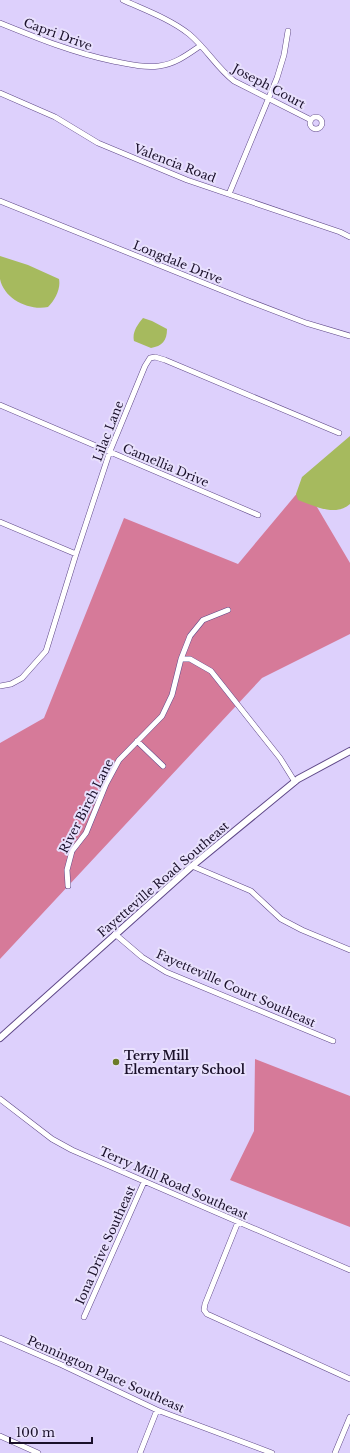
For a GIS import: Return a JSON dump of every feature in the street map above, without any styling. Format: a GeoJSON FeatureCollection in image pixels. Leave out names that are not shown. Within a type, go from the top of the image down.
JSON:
{"type":"FeatureCollection","features":[{"type":"Feature","properties":{"kind":"street","name":"Joseph Court"},"geometry":{"type":"LineString","coordinates":[[123,0],[175,25],[190,35],[224,73],[234,81],[311,120]]}},
{"type":"Feature","properties":{"kind":"street","name":"Capri Drive"},"geometry":{"type":"LineString","coordinates":[[0,23],[70,51],[133,66],[159,66],[181,59],[200,46]]}},
{"type":"Feature","properties":{"kind":"street"},"geometry":{"type":"LineString","coordinates":[[229,194],[277,78],[284,55],[288,31]]}},
{"type":"Feature","properties":{"kind":"street","name":"Valencia Road"},"geometry":{"type":"LineString","coordinates":[[0,93],[55,117],[98,143],[187,180],[340,232],[350,237]]}},
{"type":"Feature","properties":{"kind":"street","name":"Longdale Drive"},"geometry":{"type":"LineString","coordinates":[[0,201],[246,300],[306,323],[350,336]]}},
{"type":"Feature","properties":{"kind":"street","name":"Lilac Lane"},"geometry":{"type":"LineString","coordinates":[[0,686],[11,684],[22,678],[46,651],[110,451],[145,366],[150,358],[155,357],[165,360],[339,433]]}},
{"type":"Feature","properties":{"kind":"street","name":"Camellia Drive"},"geometry":{"type":"LineString","coordinates":[[0,405],[258,515]]}},
{"type":"Feature","properties":{"kind":"street"},"geometry":{"type":"LineString","coordinates":[[0,522],[76,554]]}},
{"type":"Feature","properties":{"kind":"street","name":"River Birch Lane"},"geometry":{"type":"LineString","coordinates":[[68,886],[67,870],[72,851],[86,833],[106,784],[119,760],[162,716],[172,695],[181,659],[190,636],[203,620],[228,610]]}},
{"type":"Feature","properties":{"kind":"street"},"geometry":{"type":"LineString","coordinates":[[181,659],[190,659],[211,671],[280,758],[295,782]]}},
{"type":"Feature","properties":{"kind":"street"},"geometry":{"type":"LineString","coordinates":[[137,741],[162,766]]}},
{"type":"Feature","properties":{"kind":"street","name":"Fayetteville Road Southeast"},"geometry":{"type":"LineString","coordinates":[[0,1038],[192,866],[295,782],[350,751]]}},
{"type":"Feature","properties":{"kind":"street"},"geometry":{"type":"LineString","coordinates":[[192,866],[251,891],[282,919],[302,930],[350,950]]}},
{"type":"Feature","properties":{"kind":"street","name":"Fayetteville Court Southeast"},"geometry":{"type":"LineString","coordinates":[[116,934],[142,957],[166,972],[332,1041]]}},
{"type":"Feature","properties":{"kind":"street","name":"Terry Mill Road Southeast"},"geometry":{"type":"LineString","coordinates":[[0,1099],[52,1139],[72,1150],[350,1270]]}},
{"type":"Feature","properties":{"kind":"street","name":"Iona Drive Southeast"},"geometry":{"type":"LineString","coordinates":[[84,1317],[144,1182]]}},
{"type":"Feature","properties":{"kind":"street"},"geometry":{"type":"LineString","coordinates":[[238,1222],[205,1304],[204,1310],[207,1314],[350,1379]]}},
{"type":"Feature","properties":{"kind":"street","name":"Pennington Place Southeast"},"geometry":{"type":"LineString","coordinates":[[0,1338],[62,1365],[157,1410],[272,1453]]}},
{"type":"Feature","properties":{"kind":"street"},"geometry":{"type":"LineString","coordinates":[[140,1453],[157,1410]]}},
{"type":"Feature","properties":{"kind":"street"},"geometry":{"type":"LineString","coordinates":[[335,1453],[350,1417]]}},
{"type":"Feature","properties":{"kind":"street"},"geometry":{"type":"LineString","coordinates":[[0,1436],[38,1453]]}},
{"type":"Feature","properties":{"kind":"shaded area"},"geometry":{"type":"Polygon","coordinates":[[[0,256],[28,265],[59,279],[57,294],[48,307],[33,307],[18,302],[12,298],[2,286],[0,279],[0,256]]]}},
{"type":"Feature","properties":{"kind":"shaded area"},"geometry":{"type":"Polygon","coordinates":[[[143,318],[167,329],[165,340],[158,346],[151,348],[134,341],[136,329],[143,318]]]}},
{"type":"Feature","properties":{"kind":"shaded area"},"geometry":{"type":"Polygon","coordinates":[[[350,436],[350,504],[338,510],[332,510],[298,500],[296,494],[302,477],[350,436]]]}},
{"type":"Feature","properties":{"kind":"shaded area"},"geometry":{"type":"Polygon","coordinates":[[[304,485],[350,563],[350,634],[262,678],[0,959],[0,743],[44,718],[124,518],[238,564],[304,485]]]}},
{"type":"Feature","properties":{"kind":"shaded area"},"geometry":{"type":"Polygon","coordinates":[[[255,1059],[350,1096],[350,1227],[230,1180],[254,1131],[255,1059]]]}},
{"type":"Feature","properties":{"kind":"place","name":"Terry Mill Elementary School"},"geometry":{"type":"Point","coordinates":[116,1062]}}]}
